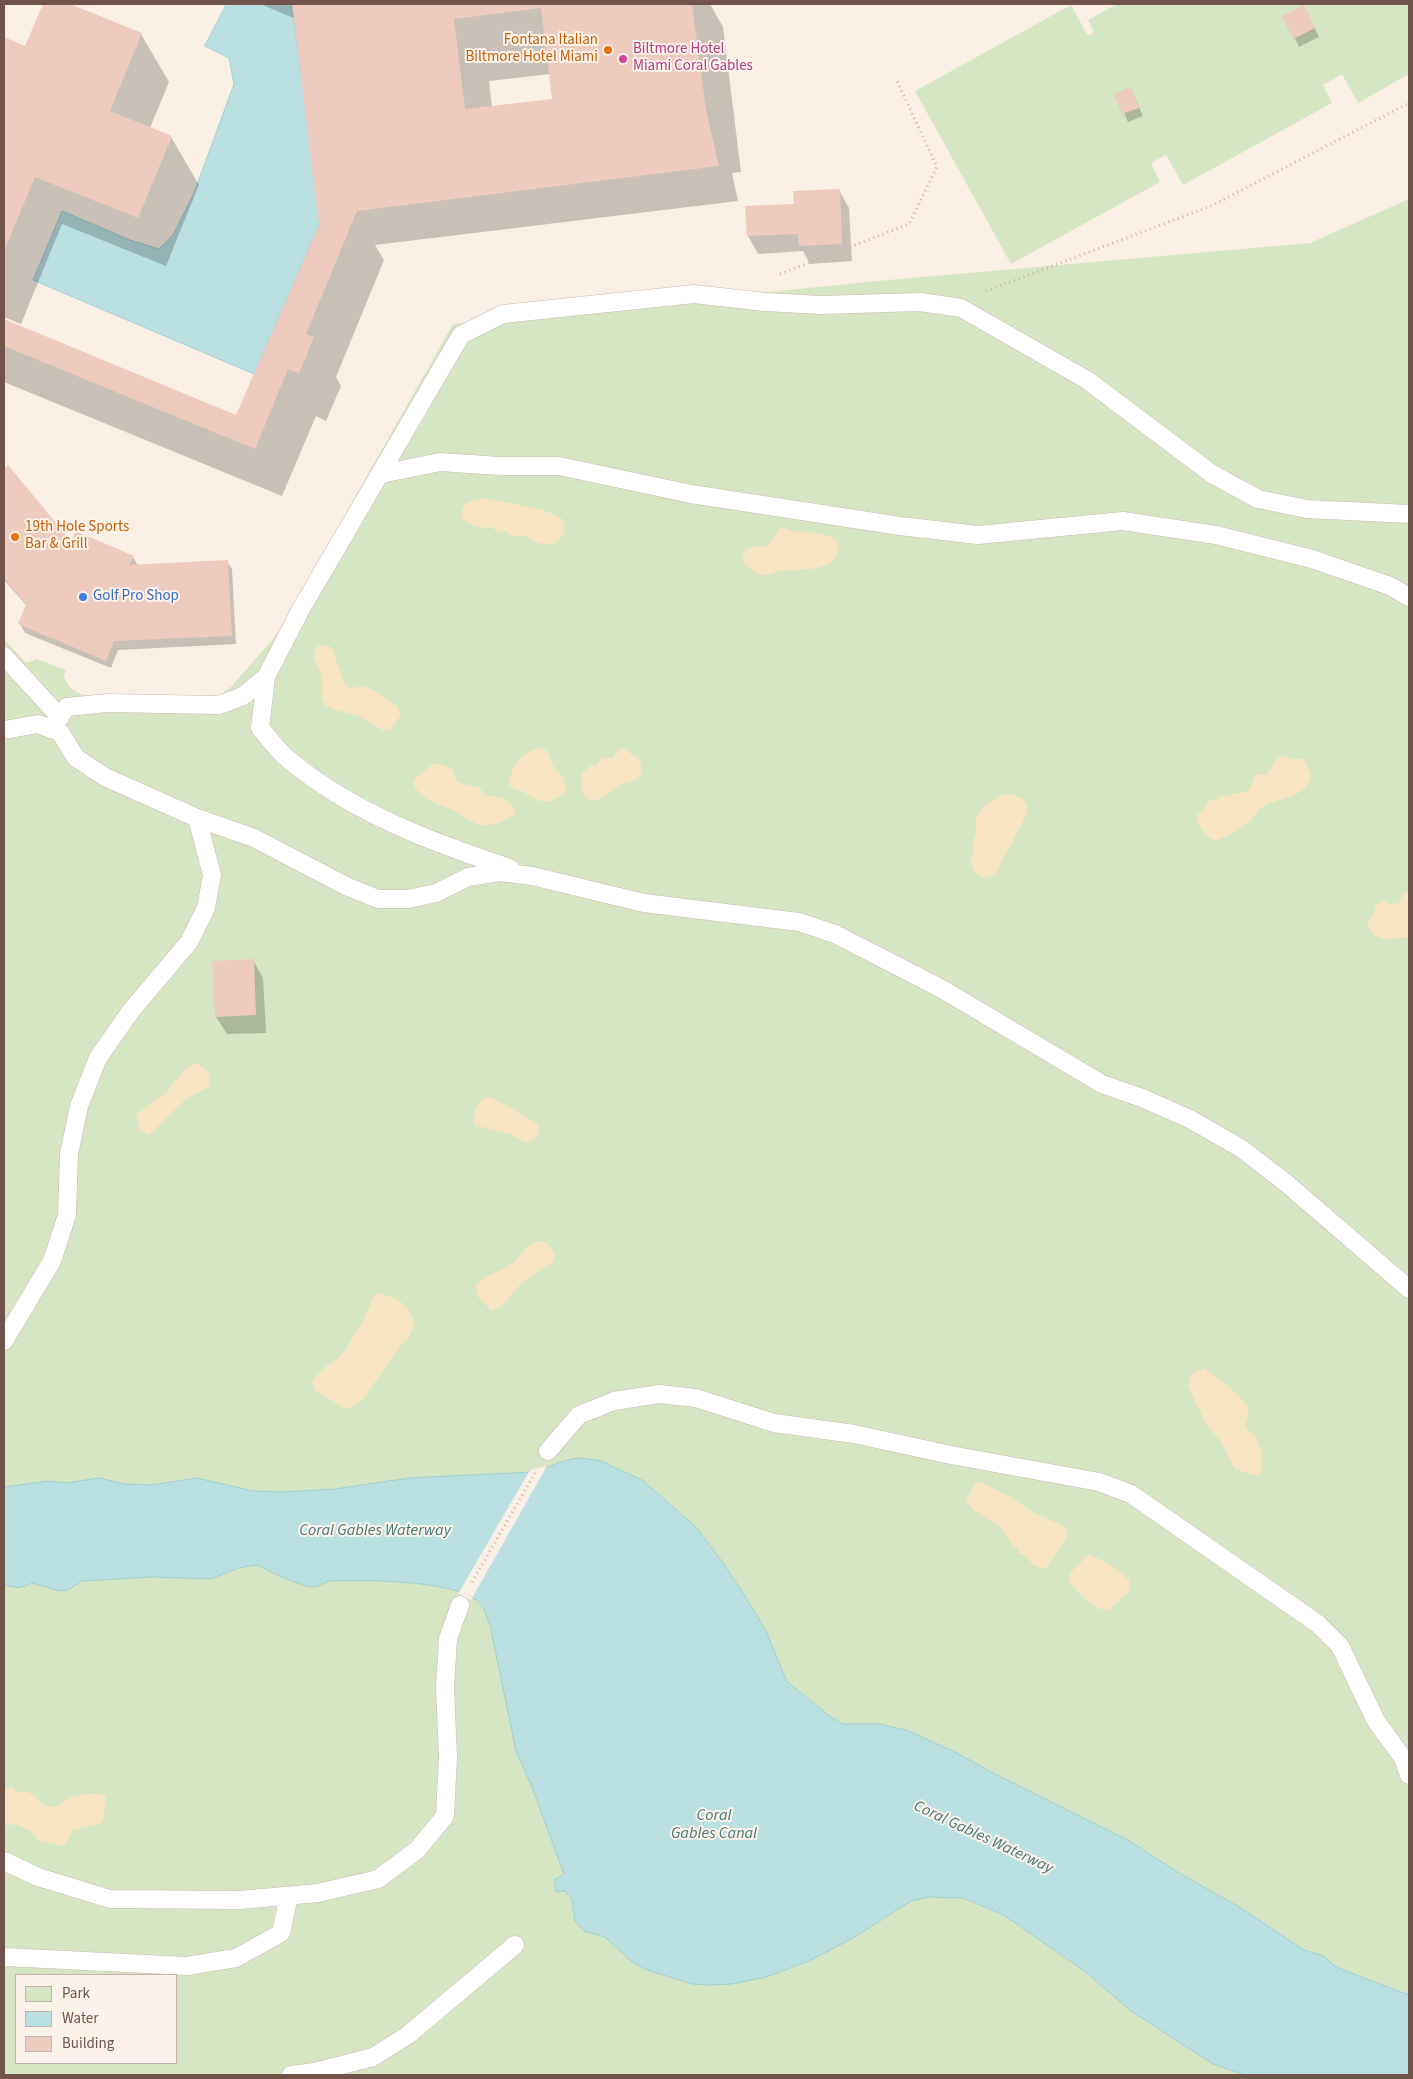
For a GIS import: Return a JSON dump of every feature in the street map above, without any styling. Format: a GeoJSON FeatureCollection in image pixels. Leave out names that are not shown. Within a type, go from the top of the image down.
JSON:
{"type":"FeatureCollection","features":[{"type":"Feature","properties":{"kind":"lane"},"geometry":{"type":"LineString","coordinates":[[1409,514],[1306,509],[1258,499],[1212,474],[1087,380],[961,308],[920,302],[822,305],[765,302],[694,294],[504,314],[461,335],[301,609],[266,677],[260,728],[288,759],[338,794],[399,826],[467,854],[532,876],[644,903],[799,922],[835,934],[942,989],[1102,1084],[1142,1098],[1190,1119],[1242,1150],[1286,1183],[1409,1289]]}},
{"type":"Feature","properties":{"kind":"lane"},"geometry":{"type":"LineString","coordinates":[[381,474],[440,462],[500,466],[559,466],[691,494],[900,526],[978,535],[1122,521],[1216,535],[1312,558],[1390,586],[1409,597]]}},
{"type":"Feature","properties":{"kind":"lane"},"geometry":{"type":"LineString","coordinates":[[4,656],[55,723],[76,758],[104,777],[197,818],[254,838],[348,887],[378,898],[408,899],[436,893],[468,877],[500,872],[532,876]]}},
{"type":"Feature","properties":{"kind":"lane"},"geometry":{"type":"LineString","coordinates":[[4,730],[55,723],[67,707],[108,703],[219,705],[243,696],[266,677]]}},
{"type":"Feature","properties":{"kind":"lane"},"geometry":{"type":"LineString","coordinates":[[4,1341],[52,1261],[67,1215],[69,1154],[79,1106],[98,1058],[130,1012],[189,942],[206,908],[212,875],[197,818]]}},
{"type":"Feature","properties":{"kind":"lane"},"geometry":{"type":"LineString","coordinates":[[548,1451],[579,1415],[614,1401],[659,1394],[696,1398],[774,1423],[854,1434],[951,1455],[1099,1482],[1131,1494],[1324,1629],[1340,1646],[1376,1721],[1403,1758],[1409,1775]]}},
{"type":"Feature","properties":{"kind":"lane"},"geometry":{"type":"LineString","coordinates":[[4,1861],[38,1877],[110,1899],[240,1900],[318,1893],[378,1879],[417,1850],[445,1816],[448,1757],[445,1687],[448,1639],[460,1605]]}},
{"type":"Feature","properties":{"kind":"lane"},"geometry":{"type":"LineString","coordinates":[[4,1957],[187,1966],[236,1958],[281,1933],[289,1896]]}},
{"type":"Feature","properties":{"kind":"lane"},"geometry":{"type":"LineString","coordinates":[[291,2075],[315,2072],[373,2057],[408,2035],[514,1945]]}},
{"type":"Feature","properties":{"kind":"path"},"geometry":{"type":"LineString","coordinates":[[775,276],[909,224],[937,167],[897,81]]}},
{"type":"Feature","properties":{"kind":"path"},"geometry":{"type":"LineString","coordinates":[[951,306],[1024,276],[1211,206],[1409,103]]}},
{"type":"Feature","properties":{"kind":"path"},"geometry":{"type":"LineString","coordinates":[[460,1605],[548,1451]]}},
{"type":"Feature","properties":{"kind":"green space"},"geometry":{"type":"Polygon","coordinates":[[[1117,4],[1409,4],[1409,74],[1358,103],[1342,74],[1323,85],[1332,103],[1183,185],[1166,155],[1151,163],[1160,182],[1011,264],[915,91],[1071,5],[1088,36],[1094,32],[1088,20],[1117,4]]]}},
{"type":"Feature","properties":{"kind":"green space"},"geometry":{"type":"Polygon","coordinates":[[[1409,199],[1409,2075],[4,2075],[4,639],[26,663],[37,659],[66,670],[64,675],[69,686],[84,695],[213,699],[231,687],[278,633],[453,324],[877,281],[1310,243],[1409,199]]]}},
{"type":"Feature","properties":{"kind":"sand"},"geometry":{"type":"Polygon","coordinates":[[[483,498],[540,509],[560,517],[563,520],[565,532],[557,542],[545,544],[533,541],[527,536],[513,536],[505,530],[498,533],[492,527],[484,528],[472,525],[462,517],[463,508],[470,501],[483,498]]]}},
{"type":"Feature","properties":{"kind":"sand"},"geometry":{"type":"Polygon","coordinates":[[[781,527],[796,532],[803,531],[825,535],[837,540],[839,547],[835,559],[816,568],[779,571],[766,575],[748,567],[744,563],[743,552],[756,545],[759,547],[767,546],[781,527]]]}},
{"type":"Feature","properties":{"kind":"sand"},"geometry":{"type":"Polygon","coordinates":[[[329,646],[332,649],[344,682],[348,687],[368,688],[395,704],[401,715],[391,729],[384,731],[359,716],[332,709],[325,705],[322,698],[322,677],[314,658],[315,648],[329,646]]]}},
{"type":"Feature","properties":{"kind":"sand"},"geometry":{"type":"Polygon","coordinates":[[[542,748],[547,752],[554,767],[565,779],[565,793],[551,801],[537,800],[523,791],[509,786],[512,771],[523,755],[542,748]]]}},
{"type":"Feature","properties":{"kind":"sand"},"geometry":{"type":"Polygon","coordinates":[[[623,748],[640,760],[642,773],[635,780],[621,785],[601,798],[590,801],[582,791],[582,773],[590,766],[596,766],[602,758],[613,758],[618,750],[623,748]]]}},
{"type":"Feature","properties":{"kind":"sand"},"geometry":{"type":"Polygon","coordinates":[[[1286,756],[1292,759],[1304,759],[1311,775],[1304,789],[1262,807],[1250,821],[1224,837],[1213,840],[1207,836],[1197,823],[1198,814],[1203,812],[1209,800],[1217,800],[1222,795],[1227,796],[1249,790],[1255,775],[1267,774],[1278,757],[1286,756]]]}},
{"type":"Feature","properties":{"kind":"sand"},"geometry":{"type":"Polygon","coordinates":[[[432,764],[441,764],[452,769],[457,782],[480,788],[485,796],[500,797],[509,801],[515,814],[498,823],[482,825],[474,823],[455,811],[424,797],[419,793],[413,781],[432,764]]]}},
{"type":"Feature","properties":{"kind":"sand"},"geometry":{"type":"Polygon","coordinates":[[[1008,794],[1017,796],[1026,803],[1026,813],[998,869],[994,875],[984,878],[975,872],[970,862],[974,853],[972,846],[976,832],[975,821],[984,805],[996,800],[999,796],[1008,794]]]}},
{"type":"Feature","properties":{"kind":"sand"},"geometry":{"type":"Polygon","coordinates":[[[1409,892],[1409,937],[1384,939],[1374,935],[1367,924],[1374,913],[1375,906],[1385,900],[1391,904],[1399,903],[1403,893],[1409,892]]]}},
{"type":"Feature","properties":{"kind":"sand"},"geometry":{"type":"Polygon","coordinates":[[[197,1063],[210,1074],[210,1086],[185,1100],[149,1135],[139,1130],[136,1115],[166,1092],[186,1068],[197,1063]]]}},
{"type":"Feature","properties":{"kind":"sand"},"geometry":{"type":"Polygon","coordinates":[[[491,1097],[537,1123],[539,1131],[534,1141],[525,1142],[510,1134],[475,1125],[474,1114],[477,1107],[484,1098],[491,1097]]]}},
{"type":"Feature","properties":{"kind":"sand"},"geometry":{"type":"Polygon","coordinates":[[[538,1241],[547,1243],[555,1254],[553,1262],[520,1285],[501,1307],[492,1311],[477,1296],[476,1285],[515,1261],[528,1247],[538,1241]]]}},
{"type":"Feature","properties":{"kind":"sand"},"geometry":{"type":"Polygon","coordinates":[[[380,1293],[400,1301],[409,1310],[414,1323],[413,1330],[410,1331],[409,1339],[405,1340],[363,1399],[358,1404],[346,1409],[314,1390],[312,1381],[324,1368],[341,1356],[363,1321],[375,1294],[380,1293]]]}},
{"type":"Feature","properties":{"kind":"sand"},"geometry":{"type":"Polygon","coordinates":[[[1204,1368],[1241,1398],[1248,1409],[1246,1428],[1258,1443],[1262,1455],[1261,1474],[1258,1476],[1235,1469],[1220,1441],[1206,1424],[1188,1386],[1192,1374],[1204,1368]]]}},
{"type":"Feature","properties":{"kind":"sand"},"geometry":{"type":"Polygon","coordinates":[[[979,1481],[1013,1498],[1029,1510],[1065,1527],[1068,1532],[1067,1537],[1047,1567],[1043,1569],[1032,1564],[1028,1557],[1019,1553],[1018,1547],[1012,1545],[1002,1528],[972,1509],[966,1500],[975,1483],[979,1481]]]}},
{"type":"Feature","properties":{"kind":"sand"},"geometry":{"type":"Polygon","coordinates":[[[1089,1554],[1114,1567],[1129,1580],[1130,1591],[1109,1610],[1091,1604],[1069,1582],[1070,1573],[1089,1554]]]}},
{"type":"Feature","properties":{"kind":"sand"},"geometry":{"type":"Polygon","coordinates":[[[12,1786],[16,1792],[30,1793],[45,1805],[58,1807],[68,1799],[80,1795],[106,1795],[103,1821],[100,1824],[73,1830],[64,1846],[38,1840],[31,1831],[17,1825],[4,1824],[4,1791],[12,1786]]]}},
{"type":"Feature","properties":{"kind":"water"},"geometry":{"type":"Polygon","coordinates":[[[227,4],[292,4],[319,215],[319,225],[254,374],[33,280],[62,211],[130,240],[159,249],[173,235],[194,193],[234,84],[229,58],[205,46],[227,4]]]}},
{"type":"Feature","properties":{"kind":"water","name":"Coral Gables Canal"},"geometry":{"type":"Polygon","coordinates":[[[580,1458],[601,1461],[642,1480],[696,1527],[724,1564],[766,1631],[787,1682],[831,1717],[843,1724],[879,1724],[906,1730],[953,1751],[1128,1840],[1179,1873],[1241,1908],[1304,1950],[1324,1956],[1333,1965],[1343,1970],[1409,1995],[1409,2075],[1245,2075],[1213,2064],[1131,2011],[1087,1973],[1002,1914],[963,1898],[929,1897],[911,1901],[853,1938],[809,1961],[766,1977],[732,1984],[692,1984],[647,1970],[631,1961],[605,1937],[584,1931],[575,1921],[572,1899],[565,1891],[556,1892],[554,1880],[564,1874],[532,1787],[516,1751],[490,1625],[483,1607],[475,1599],[446,1588],[406,1582],[332,1581],[311,1587],[284,1578],[258,1565],[238,1568],[211,1579],[152,1577],[82,1581],[68,1590],[60,1591],[32,1583],[18,1587],[4,1585],[4,1487],[49,1481],[66,1483],[99,1478],[125,1484],[152,1485],[197,1478],[253,1491],[284,1492],[335,1489],[409,1478],[532,1472],[580,1458]]]}},
{"type":"Feature","properties":{"kind":"pier"},"geometry":{"type":"Polygon","coordinates":[[[547,1466],[471,1600],[458,1594],[530,1470],[547,1466]]]}},
{"type":"Feature","properties":{"kind":"building"},"geometry":{"type":"Polygon","coordinates":[[[43,4],[70,4],[142,33],[110,111],[172,136],[138,218],[35,177],[4,251],[4,37],[25,46],[43,4]]]}},
{"type":"Feature","properties":{"kind":"building"},"geometry":{"type":"Polygon","coordinates":[[[292,4],[692,4],[706,110],[719,166],[357,211],[306,334],[314,337],[299,373],[288,369],[255,449],[4,346],[4,319],[236,415],[319,225],[292,4]],[[541,8],[454,19],[465,109],[552,99],[541,8]]]}},
{"type":"Feature","properties":{"kind":"building"},"geometry":{"type":"Polygon","coordinates":[[[1304,5],[1315,28],[1293,39],[1282,16],[1304,5]]]}},
{"type":"Feature","properties":{"kind":"building"},"geometry":{"type":"Polygon","coordinates":[[[1131,87],[1139,108],[1122,114],[1114,94],[1131,87]]]}},
{"type":"Feature","properties":{"kind":"building"},"geometry":{"type":"Polygon","coordinates":[[[840,189],[842,244],[799,246],[798,234],[747,236],[745,206],[794,204],[793,191],[840,189]]]}},
{"type":"Feature","properties":{"kind":"building"},"geometry":{"type":"Polygon","coordinates":[[[8,465],[71,541],[76,531],[134,556],[129,565],[228,560],[232,636],[114,641],[106,661],[18,624],[26,604],[4,578],[4,469],[8,465]]]}},
{"type":"Feature","properties":{"kind":"building"},"geometry":{"type":"Polygon","coordinates":[[[254,959],[256,1015],[215,1017],[212,961],[254,959]]]}},
{"type":"Feature","properties":{"kind":"place","name":"Fontana Italian Biltmore Hotel Miami"},"geometry":{"type":"Point","coordinates":[608,50]}},
{"type":"Feature","properties":{"kind":"place","name":"Biltmore Hotel Miami Coral Gables"},"geometry":{"type":"Point","coordinates":[623,59]}},
{"type":"Feature","properties":{"kind":"place","name":"19th Hole Sports Bar & Grill"},"geometry":{"type":"Point","coordinates":[15,537]}},
{"type":"Feature","properties":{"kind":"place","name":"Golf Pro Shop"},"geometry":{"type":"Point","coordinates":[83,597]}},
{"type":"Feature","properties":{"kind":"water label","name":"Coral Gables Waterway"},"geometry":{"type":"Point","coordinates":[375,1531]}},
{"type":"Feature","properties":{"kind":"water label","name":"Coral Gables Waterway"},"geometry":{"type":"Point","coordinates":[983,1838]}}]}
